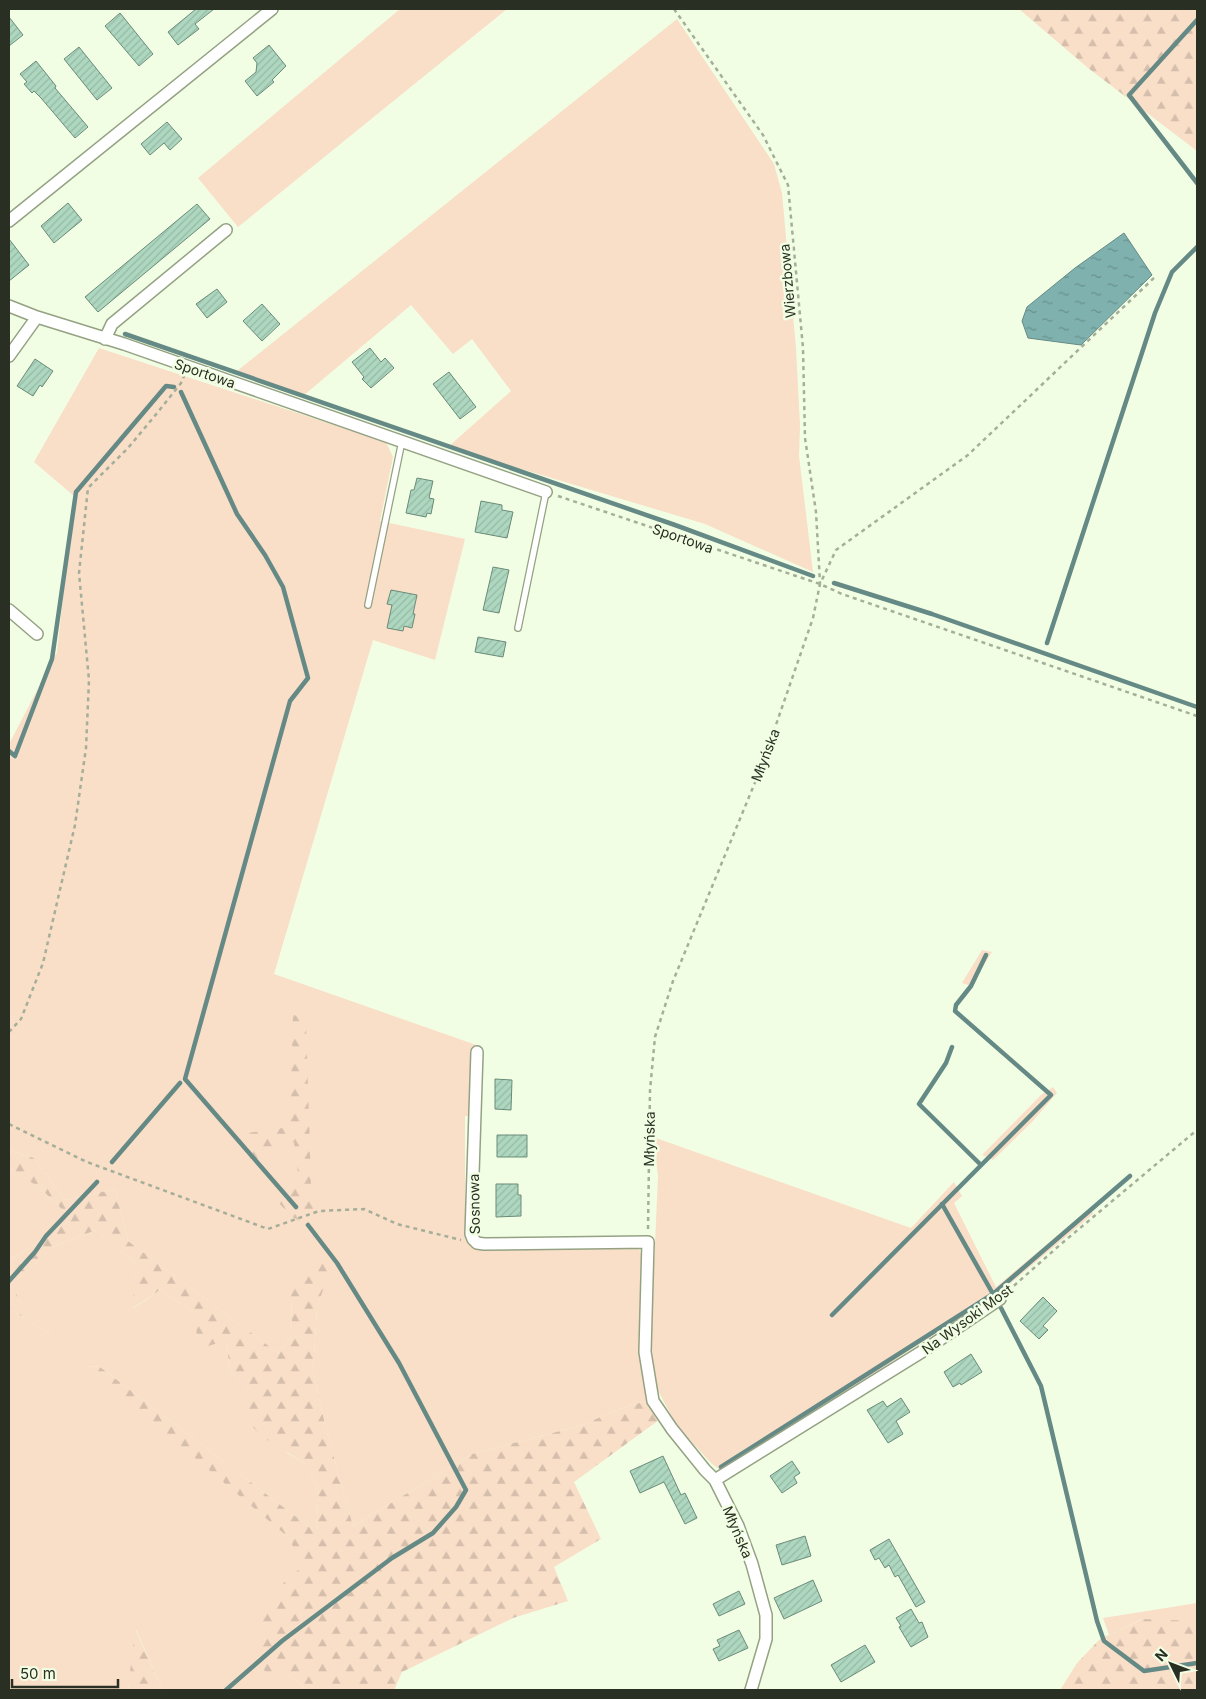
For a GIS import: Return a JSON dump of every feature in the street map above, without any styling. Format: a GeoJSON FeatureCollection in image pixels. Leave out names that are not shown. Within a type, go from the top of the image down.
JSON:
{"type":"FeatureCollection","features":[{"type":"Feature","properties":{"kind":"street"},"geometry":{"type":"LineString","coordinates":[[9,222],[272,9]]}},
{"type":"Feature","properties":{"kind":"street"},"geometry":{"type":"LineString","coordinates":[[105,339],[112,324],[226,230]]}},
{"type":"Feature","properties":{"kind":"street","name":"Sportowa"},"geometry":{"type":"LineString","coordinates":[[9,306],[546,492]]}},
{"type":"Feature","properties":{"kind":"street"},"geometry":{"type":"LineString","coordinates":[[9,356],[37,317]]}},
{"type":"Feature","properties":{"kind":"street"},"geometry":{"type":"LineString","coordinates":[[9,610],[37,634]]}},
{"type":"Feature","properties":{"kind":"street","name":"Sosnowa"},"geometry":{"type":"LineString","coordinates":[[477,1052],[471,1234],[473,1239],[477,1243],[648,1242]]}},
{"type":"Feature","properties":{"kind":"street","name":"Młyńska"},"geometry":{"type":"LineString","coordinates":[[648,1242],[645,1352],[653,1401],[672,1430],[715,1480],[738,1526],[752,1564],[766,1615],[766,1639],[751,1690]]}},
{"type":"Feature","properties":{"kind":"street","name":"Na Wysoki Most"},"geometry":{"type":"LineString","coordinates":[[715,1480],[923,1351],[1000,1299]]}},
{"type":"Feature","properties":{"kind":"lane"},"geometry":{"type":"LineString","coordinates":[[368,605],[402,441]]}},
{"type":"Feature","properties":{"kind":"lane"},"geometry":{"type":"LineString","coordinates":[[518,628],[546,492]]}},
{"type":"Feature","properties":{"kind":"path","name":"Wierzbowa"},"geometry":{"type":"LineString","coordinates":[[674,9],[763,135],[788,185],[803,348],[805,438],[816,512],[820,584]]}},
{"type":"Feature","properties":{"kind":"path"},"geometry":{"type":"LineString","coordinates":[[820,584],[836,550],[968,454],[1155,277]]}},
{"type":"Feature","properties":{"kind":"path"},"geometry":{"type":"LineString","coordinates":[[9,1032],[21,1019],[43,963],[75,825],[86,748],[89,680],[79,573],[88,488],[128,448],[158,412],[181,383],[188,367]]}},
{"type":"Feature","properties":{"kind":"path","name":"Sportowa"},"geometry":{"type":"LineString","coordinates":[[546,492],[820,584],[842,594],[1197,716]]}},
{"type":"Feature","properties":{"kind":"path","name":"Młyńska"},"geometry":{"type":"LineString","coordinates":[[648,1242],[650,1090],[655,1037],[673,981],[761,768],[813,618],[820,584]]}},
{"type":"Feature","properties":{"kind":"path"},"geometry":{"type":"LineString","coordinates":[[9,1124],[87,1162],[268,1229],[319,1211],[364,1209],[397,1224],[477,1243]]}},
{"type":"Feature","properties":{"kind":"path","name":"Na Wysoki Most"},"geometry":{"type":"LineString","coordinates":[[1000,1299],[1061,1244],[1197,1130]]}},
{"type":"Feature","properties":{"kind":"green space"},"geometry":{"type":"Polygon","coordinates":[[[400,9],[507,9],[238,227],[198,178],[400,9]]]}},
{"type":"Feature","properties":{"kind":"green space"},"geometry":{"type":"Polygon","coordinates":[[[1019,9],[1197,9],[1197,151],[1088,68],[1019,9]]]}},
{"type":"Feature","properties":{"kind":"green space"},"geometry":{"type":"Polygon","coordinates":[[[677,19],[774,164],[782,193],[796,348],[800,425],[799,456],[813,572],[705,524],[448,447],[511,391],[472,339],[453,354],[411,305],[303,396],[237,371],[677,19]]]}},
{"type":"Feature","properties":{"kind":"green space"},"geometry":{"type":"Polygon","coordinates":[[[99,348],[386,442],[393,457],[380,521],[465,539],[435,660],[373,640],[274,974],[482,1047],[481,1116],[465,1116],[465,1233],[473,1247],[486,1250],[624,1244],[639,1249],[642,1256],[642,1336],[646,1401],[613,1411],[583,1425],[472,1454],[353,1526],[326,1429],[313,1370],[317,1307],[333,1259],[291,1295],[292,1336],[278,1353],[128,1241],[115,1189],[65,1200],[34,1158],[9,1150],[9,744],[57,652],[74,496],[34,462],[99,348]]]}},
{"type":"Feature","properties":{"kind":"green space"},"geometry":{"type":"Polygon","coordinates":[[[982,950],[992,952],[971,986],[962,983],[982,950]]]}},
{"type":"Feature","properties":{"kind":"green space"},"geometry":{"type":"Polygon","coordinates":[[[293,1014],[306,1022],[311,1185],[318,1230],[292,1217],[278,1202],[298,1174],[294,1142],[255,1167],[237,1137],[239,1124],[247,1133],[290,1127],[293,1014]]]}},
{"type":"Feature","properties":{"kind":"green space"},"geometry":{"type":"Polygon","coordinates":[[[1053,1087],[1057,1093],[1032,1122],[993,1160],[982,1155],[1041,1095],[1053,1087]]]}},
{"type":"Feature","properties":{"kind":"green space"},"geometry":{"type":"Polygon","coordinates":[[[653,1137],[911,1228],[954,1182],[962,1196],[954,1203],[996,1287],[1091,1207],[1093,1214],[999,1293],[722,1471],[712,1464],[677,1426],[655,1385],[651,1335],[658,1176],[653,1137]]]}},
{"type":"Feature","properties":{"kind":"green space"},"geometry":{"type":"Polygon","coordinates":[[[9,1150],[34,1158],[65,1200],[115,1189],[128,1241],[278,1353],[292,1336],[291,1295],[305,1264],[334,1259],[317,1307],[313,1370],[326,1429],[353,1526],[472,1454],[583,1425],[613,1411],[646,1401],[659,1420],[574,1482],[601,1539],[554,1567],[568,1601],[513,1618],[402,1672],[394,1690],[307,1690],[285,1672],[273,1676],[259,1667],[259,1633],[267,1606],[290,1574],[303,1568],[289,1538],[87,1366],[100,1367],[316,1532],[319,1488],[304,1463],[261,1436],[244,1415],[254,1392],[230,1371],[226,1340],[197,1350],[196,1314],[160,1290],[133,1308],[135,1263],[96,1230],[55,1246],[17,1280],[17,1299],[64,1344],[9,1308],[9,1261],[72,1219],[41,1189],[9,1167],[9,1150]]]}},
{"type":"Feature","properties":{"kind":"green space"},"geometry":{"type":"Polygon","coordinates":[[[9,1167],[41,1189],[72,1219],[9,1261],[9,1167]]]}},
{"type":"Feature","properties":{"kind":"green space"},"geometry":{"type":"Polygon","coordinates":[[[96,1230],[135,1263],[134,1308],[160,1290],[196,1314],[226,1340],[230,1371],[254,1392],[287,1453],[304,1463],[319,1488],[316,1532],[100,1367],[88,1366],[289,1538],[304,1568],[285,1672],[307,1690],[163,1690],[136,1630],[128,1690],[9,1690],[9,1308],[61,1342],[17,1299],[17,1280],[55,1246],[96,1230]]]}},
{"type":"Feature","properties":{"kind":"green space"},"geometry":{"type":"Polygon","coordinates":[[[1197,1603],[1197,1621],[1140,1620],[1109,1635],[1103,1618],[1197,1603]]]}},
{"type":"Feature","properties":{"kind":"green space"},"geometry":{"type":"Polygon","coordinates":[[[1143,1619],[1197,1621],[1197,1690],[1060,1690],[1077,1663],[1100,1639],[1143,1619]]]}},
{"type":"Feature","properties":{"kind":"green space"},"geometry":{"type":"Polygon","coordinates":[[[135,1629],[163,1690],[128,1690],[135,1629]]]}},
{"type":"Feature","properties":{"kind":"water"},"geometry":{"type":"Polygon","coordinates":[[[1124,233],[1152,275],[1081,345],[1028,338],[1022,321],[1027,307],[1075,268],[1124,233]]]}},
{"type":"Feature","properties":{"kind":"building"},"geometry":{"type":"Polygon","coordinates":[[[196,9],[214,9],[195,24],[199,29],[178,45],[168,32],[196,9]]]}},
{"type":"Feature","properties":{"kind":"building"},"geometry":{"type":"Polygon","coordinates":[[[120,13],[153,54],[139,66],[105,26],[120,13]]]}},
{"type":"Feature","properties":{"kind":"building"},"geometry":{"type":"Polygon","coordinates":[[[9,17],[23,35],[9,46],[9,17]]]}},
{"type":"Feature","properties":{"kind":"building"},"geometry":{"type":"Polygon","coordinates":[[[269,45],[286,66],[272,80],[274,82],[257,96],[245,81],[256,72],[257,63],[253,58],[269,45]]]}},
{"type":"Feature","properties":{"kind":"building"},"geometry":{"type":"Polygon","coordinates":[[[79,47],[112,88],[97,100],[64,59],[79,47]]]}},
{"type":"Feature","properties":{"kind":"building"},"geometry":{"type":"Polygon","coordinates":[[[36,61],[56,86],[55,88],[88,127],[75,138],[41,98],[34,91],[32,93],[24,84],[27,82],[20,74],[36,61]]]}},
{"type":"Feature","properties":{"kind":"building"},"geometry":{"type":"Polygon","coordinates":[[[167,122],[182,139],[170,150],[164,143],[150,155],[141,144],[167,122]]]}},
{"type":"Feature","properties":{"kind":"building"},"geometry":{"type":"Polygon","coordinates":[[[68,203],[82,220],[54,243],[41,226],[68,203]]]}},
{"type":"Feature","properties":{"kind":"building"},"geometry":{"type":"Polygon","coordinates":[[[197,204],[210,219],[98,312],[85,297],[197,204]]]}},
{"type":"Feature","properties":{"kind":"building"},"geometry":{"type":"Polygon","coordinates":[[[9,239],[29,265],[9,281],[9,239]]]}},
{"type":"Feature","properties":{"kind":"building"},"geometry":{"type":"Polygon","coordinates":[[[217,289],[227,302],[207,318],[196,304],[217,289]]]}},
{"type":"Feature","properties":{"kind":"building"},"geometry":{"type":"Polygon","coordinates":[[[262,304],[280,324],[262,341],[243,321],[262,304]]]}},
{"type":"Feature","properties":{"kind":"building"},"geometry":{"type":"Polygon","coordinates":[[[370,348],[381,362],[385,358],[394,368],[371,388],[362,379],[364,377],[352,362],[370,348]]]}},
{"type":"Feature","properties":{"kind":"building"},"geometry":{"type":"Polygon","coordinates":[[[35,359],[53,371],[33,396],[17,386],[35,359]]]}},
{"type":"Feature","properties":{"kind":"building"},"geometry":{"type":"Polygon","coordinates":[[[449,372],[476,407],[460,419],[433,384],[449,372]]]}},
{"type":"Feature","properties":{"kind":"building"},"geometry":{"type":"Polygon","coordinates":[[[417,478],[433,481],[429,498],[434,499],[431,514],[427,513],[426,517],[406,513],[411,490],[414,490],[417,478]]]}},
{"type":"Feature","properties":{"kind":"building"},"geometry":{"type":"Polygon","coordinates":[[[481,501],[502,505],[502,510],[513,512],[507,538],[475,532],[481,501]]]}},
{"type":"Feature","properties":{"kind":"building"},"geometry":{"type":"Polygon","coordinates":[[[493,567],[509,570],[499,613],[483,610],[493,567]]]}},
{"type":"Feature","properties":{"kind":"building"},"geometry":{"type":"Polygon","coordinates":[[[391,590],[417,595],[412,628],[404,626],[403,631],[387,628],[392,605],[387,604],[391,590]]]}},
{"type":"Feature","properties":{"kind":"building"},"geometry":{"type":"Polygon","coordinates":[[[478,637],[506,642],[503,657],[475,652],[478,637]]]}},
{"type":"Feature","properties":{"kind":"building"},"geometry":{"type":"Polygon","coordinates":[[[495,1079],[512,1080],[511,1110],[495,1109],[495,1079]]]}},
{"type":"Feature","properties":{"kind":"building"},"geometry":{"type":"Polygon","coordinates":[[[497,1135],[527,1135],[527,1157],[497,1157],[497,1135]]]}},
{"type":"Feature","properties":{"kind":"building"},"geometry":{"type":"Polygon","coordinates":[[[496,1184],[518,1184],[518,1195],[521,1195],[521,1216],[496,1217],[496,1184]]]}},
{"type":"Feature","properties":{"kind":"building"},"geometry":{"type":"Polygon","coordinates":[[[1043,1297],[1057,1311],[1043,1326],[1048,1330],[1039,1339],[1020,1321],[1043,1297]]]}},
{"type":"Feature","properties":{"kind":"building"},"geometry":{"type":"Polygon","coordinates":[[[971,1354],[982,1372],[961,1385],[960,1383],[953,1387],[944,1372],[971,1354]]]}},
{"type":"Feature","properties":{"kind":"building"},"geometry":{"type":"Polygon","coordinates":[[[901,1398],[910,1412],[896,1421],[903,1434],[888,1443],[867,1410],[883,1401],[887,1407],[901,1398]]]}},
{"type":"Feature","properties":{"kind":"building"},"geometry":{"type":"Polygon","coordinates":[[[663,1456],[681,1495],[685,1493],[697,1518],[685,1524],[664,1482],[640,1493],[630,1471],[663,1456]]]}},
{"type":"Feature","properties":{"kind":"building"},"geometry":{"type":"Polygon","coordinates":[[[792,1461],[800,1473],[794,1477],[797,1483],[782,1493],[770,1476],[792,1461]]]}},
{"type":"Feature","properties":{"kind":"building"},"geometry":{"type":"Polygon","coordinates":[[[805,1536],[811,1556],[782,1565],[776,1545],[805,1536]]]}},
{"type":"Feature","properties":{"kind":"building"},"geometry":{"type":"Polygon","coordinates":[[[889,1539],[925,1602],[916,1607],[898,1575],[895,1577],[889,1565],[885,1568],[879,1558],[875,1560],[870,1550],[889,1539]]]}},
{"type":"Feature","properties":{"kind":"building"},"geometry":{"type":"Polygon","coordinates":[[[813,1580],[822,1601],[784,1619],[774,1598],[813,1580]]]}},
{"type":"Feature","properties":{"kind":"building"},"geometry":{"type":"Polygon","coordinates":[[[739,1591],[745,1604],[719,1616],[713,1604],[739,1591]]]}},
{"type":"Feature","properties":{"kind":"building"},"geometry":{"type":"Polygon","coordinates":[[[911,1609],[919,1623],[922,1622],[928,1637],[911,1647],[896,1618],[911,1609]]]}},
{"type":"Feature","properties":{"kind":"building"},"geometry":{"type":"Polygon","coordinates":[[[739,1630],[748,1648],[719,1661],[713,1649],[720,1646],[717,1640],[739,1630]]]}},
{"type":"Feature","properties":{"kind":"building"},"geometry":{"type":"Polygon","coordinates":[[[865,1645],[875,1662],[841,1682],[831,1665],[865,1645]]]}},
{"type":"Feature","properties":{"kind":"waterway"},"geometry":{"type":"LineString","coordinates":[[1197,20],[1129,95],[1197,183]]}},
{"type":"Feature","properties":{"kind":"waterway"},"geometry":{"type":"LineString","coordinates":[[1047,643],[1155,313],[1172,272],[1197,247]]}},
{"type":"Feature","properties":{"kind":"waterway"},"geometry":{"type":"LineString","coordinates":[[125,334],[675,525],[813,576]]}},
{"type":"Feature","properties":{"kind":"waterway"},"geometry":{"type":"LineString","coordinates":[[9,751],[15,756],[52,659],[76,492],[166,386],[174,387]]}},
{"type":"Feature","properties":{"kind":"waterway"},"geometry":{"type":"LineString","coordinates":[[181,392],[237,514],[265,555],[283,587],[308,678],[290,701],[185,1079],[296,1207]]}},
{"type":"Feature","properties":{"kind":"waterway"},"geometry":{"type":"LineString","coordinates":[[834,583],[932,614],[1197,707]]}},
{"type":"Feature","properties":{"kind":"waterway"},"geometry":{"type":"LineString","coordinates":[[832,1315],[1051,1095],[955,1011],[956,1005],[971,986],[986,955]]}},
{"type":"Feature","properties":{"kind":"waterway"},"geometry":{"type":"LineString","coordinates":[[952,1047],[946,1063],[919,1104],[981,1165]]}},
{"type":"Feature","properties":{"kind":"waterway"},"geometry":{"type":"LineString","coordinates":[[112,1162],[180,1083]]}},
{"type":"Feature","properties":{"kind":"waterway"},"geometry":{"type":"LineString","coordinates":[[721,1467],[993,1294],[1130,1176]]}},
{"type":"Feature","properties":{"kind":"waterway"},"geometry":{"type":"LineString","coordinates":[[9,1281],[35,1252],[46,1236],[97,1182]]}},
{"type":"Feature","properties":{"kind":"waterway"},"geometry":{"type":"LineString","coordinates":[[942,1204],[993,1294]]}},
{"type":"Feature","properties":{"kind":"waterway"},"geometry":{"type":"LineString","coordinates":[[226,1690],[282,1641],[392,1558],[433,1533],[456,1507],[466,1490],[399,1363],[337,1263],[308,1225]]}},
{"type":"Feature","properties":{"kind":"waterway"},"geometry":{"type":"LineString","coordinates":[[1001,1308],[1041,1386],[1097,1621],[1104,1641],[1144,1671],[1197,1663]]}}]}
